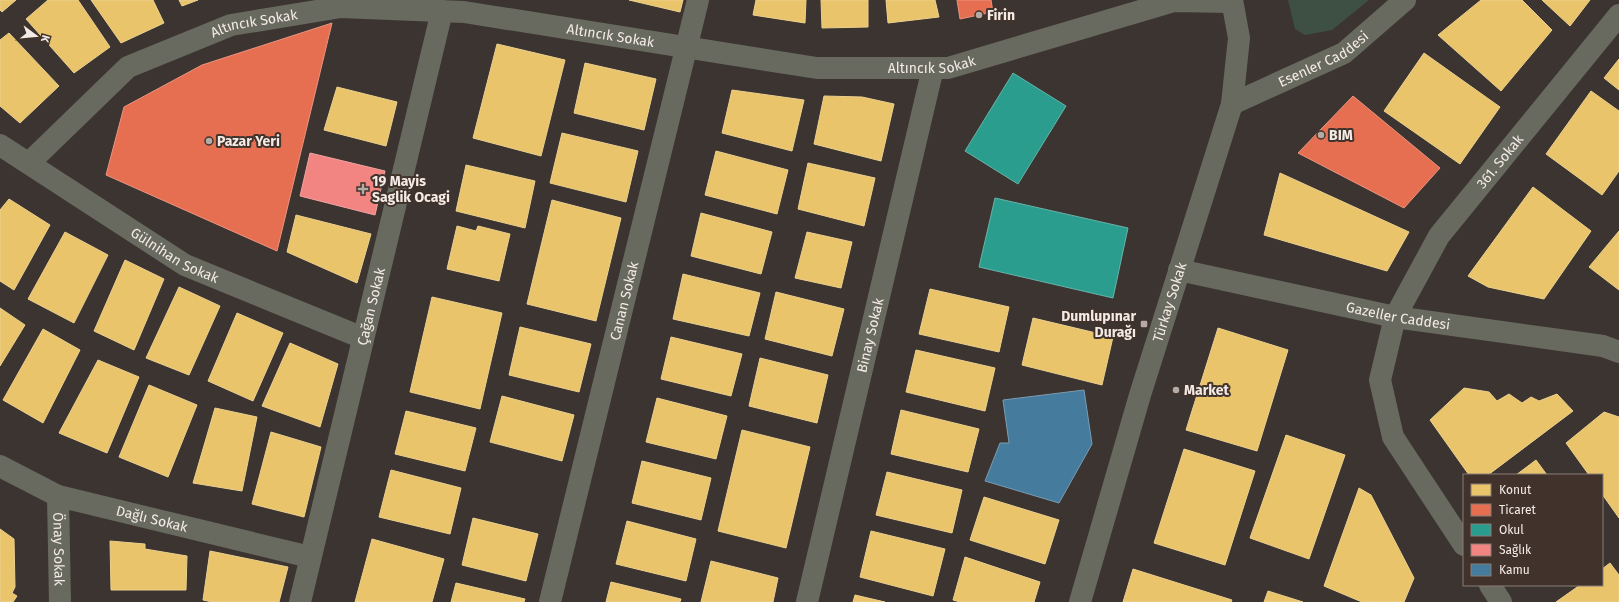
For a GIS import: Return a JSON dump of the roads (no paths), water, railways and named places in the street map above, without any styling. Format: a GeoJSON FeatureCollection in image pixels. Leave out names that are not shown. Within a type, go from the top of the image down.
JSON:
{"type":"FeatureCollection","features":[{"type":"Feature","properties":{"kind":"street","name":"Canan Sokak"},"geometry":{"type":"LineString","coordinates":[[550,602],[698,0]]}},
{"type":"Feature","properties":{"kind":"street","name":"Altıncık Sokak"},"geometry":{"type":"LineString","coordinates":[[29,163],[128,67],[231,25],[341,7],[464,12],[687,46],[817,68],[948,68],[1174,0],[1231,1]]}},
{"type":"Feature","properties":{"kind":"street","name":"Esenler Caddesi"},"geometry":{"type":"LineString","coordinates":[[1232,104],[1344,53],[1405,0]]}},
{"type":"Feature","properties":{"kind":"street","name":"Türkay Sokak"},"geometry":{"type":"LineString","coordinates":[[1080,602],[1140,395],[1232,104],[1239,38],[1231,1]]}},
{"type":"Feature","properties":{"kind":"street","name":"Çağan Sokak"},"geometry":{"type":"LineString","coordinates":[[300,602],[442,11]]}},
{"type":"Feature","properties":{"kind":"street","name":"361. Sokak"},"geometry":{"type":"LineString","coordinates":[[1463,543],[1393,437],[1380,380],[1395,317],[1440,236],[1619,15]]}},
{"type":"Feature","properties":{"kind":"street","name":"Binay Sokak"},"geometry":{"type":"LineString","coordinates":[[807,602],[933,68]]}},
{"type":"Feature","properties":{"kind":"street","name":"Gülnihan Sokak"},"geometry":{"type":"LineString","coordinates":[[0,145],[185,264],[363,338]]}},
{"type":"Feature","properties":{"kind":"street","name":"Gazeller Caddesi"},"geometry":{"type":"LineString","coordinates":[[1179,270],[1395,317],[1603,346],[1619,352]]}},
{"type":"Feature","properties":{"kind":"street","name":"Dağlı Sokak"},"geometry":{"type":"LineString","coordinates":[[0,466],[58,496],[310,557]]}},
{"type":"Feature","properties":{"kind":"street","name":"Önay Sokak"},"geometry":{"type":"LineString","coordinates":[[58,496],[60,602]]}},
{"type":"Feature","properties":{"kind":"street"},"geometry":{"type":"LineString","coordinates":[[1491,586],[1501,602]]}},
{"type":"Feature","properties":{"kind":"place","name":"Firin"},"geometry":{"type":"Point","coordinates":[979,15]}},
{"type":"Feature","properties":{"kind":"place","name":"BIM"},"geometry":{"type":"Point","coordinates":[1321,135]}},
{"type":"Feature","properties":{"kind":"place","name":"Pazar Yeri"},"geometry":{"type":"Point","coordinates":[209,141]}},
{"type":"Feature","properties":{"kind":"place","name":"19 Mayis Saglik Ocagi"},"geometry":{"type":"Point","coordinates":[363,189]}},
{"type":"Feature","properties":{"kind":"place","name":"Dumlupınar Durağı"},"geometry":{"type":"Point","coordinates":[1144,324]}},
{"type":"Feature","properties":{"kind":"place","name":"Market"},"geometry":{"type":"Point","coordinates":[1176,390]}}]}
